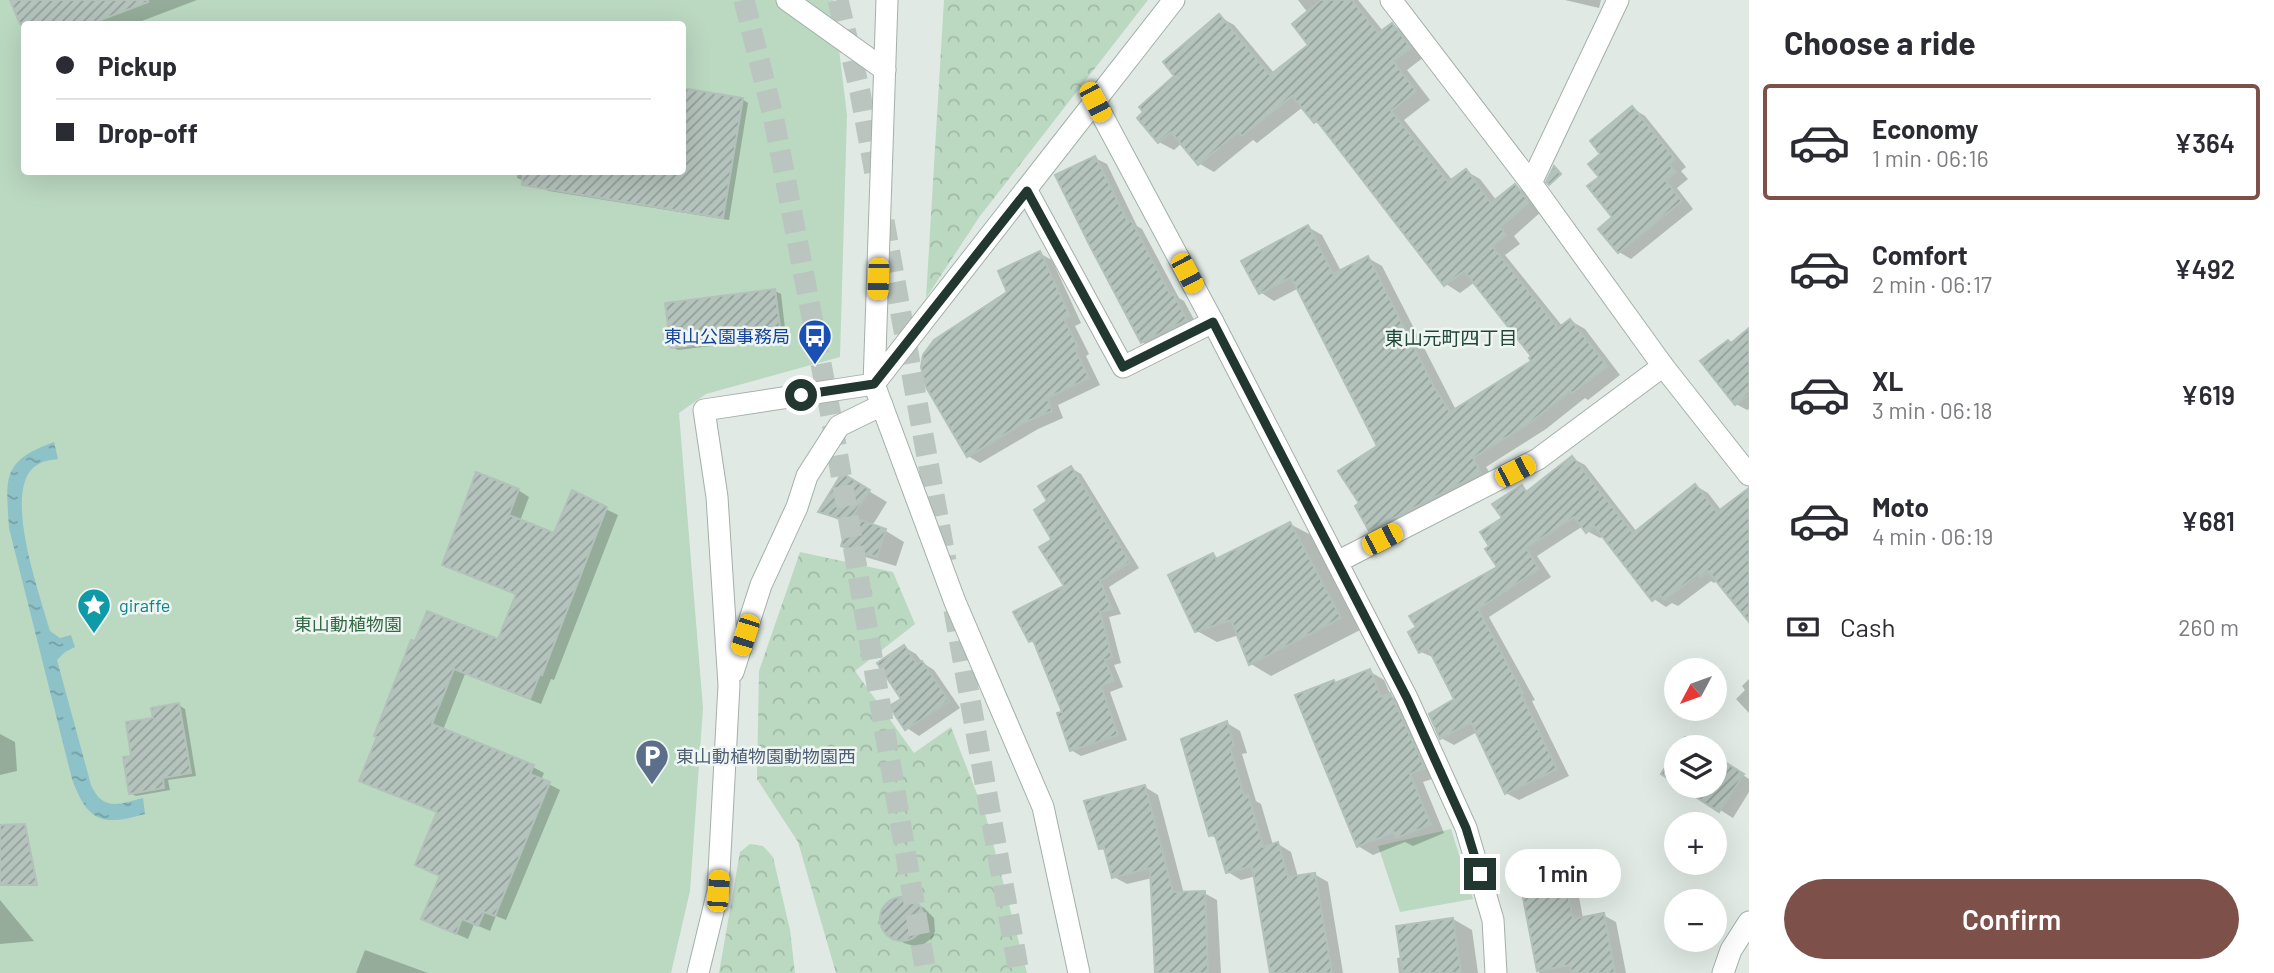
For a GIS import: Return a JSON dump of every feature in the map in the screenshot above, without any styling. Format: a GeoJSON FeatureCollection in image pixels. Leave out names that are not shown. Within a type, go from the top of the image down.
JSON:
{"type":"FeatureCollection","features":[{"type":"Feature","properties":{"kind":"street"},"geometry":{"type":"LineString","coordinates":[[787,0],[885,70]]}},
{"type":"Feature","properties":{"kind":"street"},"geometry":{"type":"LineString","coordinates":[[887,0],[874,384],[955,602],[1043,807],[1079,973]]}},
{"type":"Feature","properties":{"kind":"street"},"geometry":{"type":"LineString","coordinates":[[698,973],[718,891],[729,685],[717,497],[704,410],[874,384],[1174,0]]}},
{"type":"Feature","properties":{"kind":"street"},"geometry":{"type":"LineString","coordinates":[[1391,0],[1531,183],[1663,366],[1749,475]]}},
{"type":"Feature","properties":{"kind":"street"},"geometry":{"type":"LineString","coordinates":[[1531,183],[1618,0]]}},
{"type":"Feature","properties":{"kind":"street"},"geometry":{"type":"LineString","coordinates":[[1095,102],[1213,322],[1407,698],[1466,828],[1493,920],[1496,973]]}},
{"type":"Feature","properties":{"kind":"street"},"geometry":{"type":"LineString","coordinates":[[1027,191],[1123,367],[1213,322]]}},
{"type":"Feature","properties":{"kind":"street"},"geometry":{"type":"LineString","coordinates":[[1337,562],[1538,459],[1663,366]]}},
{"type":"Feature","properties":{"kind":"street"},"geometry":{"type":"LineString","coordinates":[[729,685],[761,584],[797,507],[807,477],[839,426],[882,405]]}},
{"type":"Feature","properties":{"kind":"street"},"geometry":{"type":"LineString","coordinates":[[1723,973],[1731,950],[1749,922]]}},
{"type":"Feature","properties":{"kind":"green space","name":"東山動植物園"},"geometry":{"type":"Polygon","coordinates":[[[0,0],[833,0],[847,115],[840,357],[706,394],[679,413],[703,708],[690,891],[671,973],[0,973],[0,0]]]}},
{"type":"Feature","properties":{"kind":"green space"},"geometry":{"type":"Polygon","coordinates":[[[944,0],[1148,0],[980,216],[926,298],[944,0]]]}},
{"type":"Feature","properties":{"kind":"green space"},"geometry":{"type":"Polygon","coordinates":[[[800,552],[893,572],[915,624],[855,671],[914,753],[951,727],[986,817],[1027,973],[836,973],[798,842],[757,779],[759,671],[800,552]]]}},
{"type":"Feature","properties":{"kind":"green space"},"geometry":{"type":"Polygon","coordinates":[[[1451,829],[1473,899],[1400,912],[1378,846],[1451,829]]]}},
{"type":"Feature","properties":{"kind":"green space"},"geometry":{"type":"Polygon","coordinates":[[[750,844],[763,846],[773,857],[790,930],[795,973],[719,973],[740,852],[750,844]]]}},
{"type":"Feature","properties":{"kind":"water"},"geometry":{"type":"Polygon","coordinates":[[[54,442],[58,459],[37,465],[27,477],[22,496],[26,544],[50,631],[60,638],[71,635],[75,647],[57,660],[91,785],[96,794],[107,803],[120,804],[143,798],[145,814],[130,818],[99,818],[84,805],[78,794],[9,528],[7,496],[10,473],[24,456],[54,442]]]}},
{"type":"Feature","properties":{"kind":"building"},"geometry":{"type":"Polygon","coordinates":[[[10,0],[148,0],[98,21],[21,21],[20,24],[10,0]]]}},
{"type":"Feature","properties":{"kind":"building"},"geometry":{"type":"Polygon","coordinates":[[[1321,0],[1352,0],[1378,33],[1392,23],[1411,48],[1393,61],[1416,91],[1391,111],[1448,182],[1466,169],[1491,203],[1515,184],[1529,202],[1500,227],[1506,235],[1492,246],[1558,328],[1570,319],[1607,366],[1531,422],[1473,458],[1481,473],[1369,531],[1355,506],[1359,503],[1338,471],[1377,446],[1291,277],[1259,294],[1241,261],[1308,225],[1333,274],[1368,256],[1434,387],[1450,412],[1531,361],[1531,356],[1464,271],[1444,286],[1317,121],[1314,123],[1292,96],[1242,136],[1238,132],[1198,165],[1171,132],[1158,143],[1137,118],[1143,112],[1139,107],[1174,76],[1163,62],[1219,14],[1270,75],[1308,45],[1292,24],[1321,0]]]}},
{"type":"Feature","properties":{"kind":"building"},"geometry":{"type":"Polygon","coordinates":[[[686,89],[743,98],[723,218],[522,185],[523,175],[686,175],[686,89]]]}},
{"type":"Feature","properties":{"kind":"building"},"geometry":{"type":"Polygon","coordinates":[[[1632,106],[1675,159],[1669,164],[1676,172],[1665,180],[1682,201],[1618,253],[1598,229],[1612,217],[1587,186],[1599,177],[1588,164],[1600,154],[1590,141],[1632,106]]]}},
{"type":"Feature","properties":{"kind":"building"},"geometry":{"type":"Polygon","coordinates":[[[1095,156],[1128,222],[1131,220],[1170,294],[1173,293],[1187,320],[1141,343],[1055,175],[1095,156]]]}},
{"type":"Feature","properties":{"kind":"building"},"geometry":{"type":"Polygon","coordinates":[[[1554,166],[1561,174],[1549,185],[1546,182],[1554,166]]]}},
{"type":"Feature","properties":{"kind":"building"},"geometry":{"type":"Polygon","coordinates":[[[1040,251],[1070,316],[1064,319],[1089,378],[1047,398],[1052,411],[1025,422],[967,457],[926,387],[921,367],[923,355],[934,340],[1007,292],[998,271],[1040,251]]]}},
{"type":"Feature","properties":{"kind":"building"},"geometry":{"type":"Polygon","coordinates":[[[775,289],[781,334],[671,348],[665,303],[775,289]]]}},
{"type":"Feature","properties":{"kind":"building"},"geometry":{"type":"Polygon","coordinates":[[[1749,328],[1749,394],[1735,405],[1700,361],[1728,340],[1731,343],[1749,328]]]}},
{"type":"Feature","properties":{"kind":"building"},"geometry":{"type":"Polygon","coordinates":[[[1572,456],[1633,533],[1695,484],[1717,512],[1749,488],[1749,622],[1708,571],[1701,577],[1698,574],[1664,600],[1660,595],[1652,601],[1594,526],[1586,533],[1574,517],[1526,548],[1539,569],[1478,609],[1523,693],[1521,694],[1557,769],[1505,794],[1471,722],[1440,739],[1429,714],[1454,699],[1428,648],[1419,653],[1408,632],[1416,627],[1409,616],[1497,567],[1485,549],[1489,546],[1480,532],[1502,518],[1492,504],[1522,485],[1526,492],[1572,456]]]}},
{"type":"Feature","properties":{"kind":"building"},"geometry":{"type":"Polygon","coordinates":[[[1071,466],[1130,562],[1100,581],[1112,609],[1100,612],[1112,657],[1105,660],[1114,681],[1101,686],[1118,735],[1070,751],[1057,713],[1062,712],[1033,640],[1029,642],[1013,612],[1064,586],[1039,547],[1051,540],[1034,510],[1047,501],[1038,486],[1071,466]]]}},
{"type":"Feature","properties":{"kind":"building"},"geometry":{"type":"Polygon","coordinates":[[[476,472],[519,489],[509,515],[554,533],[572,490],[607,507],[542,675],[540,674],[530,699],[454,669],[432,724],[534,765],[530,774],[550,782],[495,916],[484,912],[478,926],[462,919],[456,934],[421,919],[440,876],[415,865],[437,812],[359,781],[411,640],[415,641],[427,611],[498,639],[516,594],[442,565],[476,472]]]}},
{"type":"Feature","properties":{"kind":"building"},"geometry":{"type":"Polygon","coordinates":[[[842,473],[870,490],[852,517],[886,529],[877,557],[841,546],[848,521],[818,512],[842,473]]]}},
{"type":"Feature","properties":{"kind":"building"},"geometry":{"type":"Polygon","coordinates":[[[1290,522],[1341,618],[1249,665],[1231,620],[1195,632],[1168,575],[1213,553],[1216,559],[1290,522]]]}},
{"type":"Feature","properties":{"kind":"building"},"geometry":{"type":"Polygon","coordinates":[[[904,645],[917,664],[922,661],[949,701],[905,730],[889,706],[901,699],[877,663],[904,645]]]}},
{"type":"Feature","properties":{"kind":"building"},"geometry":{"type":"Polygon","coordinates":[[[1370,669],[1381,697],[1390,693],[1425,768],[1410,774],[1431,825],[1396,838],[1394,832],[1357,847],[1295,695],[1370,669]]]}},
{"type":"Feature","properties":{"kind":"building"},"geometry":{"type":"Polygon","coordinates":[[[179,703],[191,773],[163,778],[164,788],[129,794],[123,757],[131,756],[126,722],[153,718],[151,708],[179,703]]]}},
{"type":"Feature","properties":{"kind":"building"},"geometry":{"type":"Polygon","coordinates":[[[1227,721],[1234,746],[1230,747],[1244,796],[1248,794],[1263,847],[1278,842],[1288,877],[1315,873],[1332,973],[1270,973],[1252,866],[1226,873],[1215,835],[1209,836],[1181,739],[1227,721]]]}},
{"type":"Feature","properties":{"kind":"building"},"geometry":{"type":"Polygon","coordinates":[[[1727,763],[1744,774],[1719,812],[1697,798],[1727,798],[1727,763]]]}},
{"type":"Feature","properties":{"kind":"building"},"geometry":{"type":"Polygon","coordinates":[[[1145,785],[1173,892],[1205,891],[1208,973],[1155,973],[1150,868],[1112,878],[1104,848],[1099,849],[1084,801],[1145,785]]]}},
{"type":"Feature","properties":{"kind":"building"},"geometry":{"type":"Polygon","coordinates":[[[25,824],[37,885],[0,885],[0,825],[25,824]]]}},
{"type":"Feature","properties":{"kind":"building"},"geometry":{"type":"Polygon","coordinates":[[[1554,861],[1556,874],[1564,873],[1573,919],[1604,913],[1615,973],[1571,973],[1570,965],[1537,971],[1520,882],[1532,880],[1528,866],[1554,861]]]}},
{"type":"Feature","properties":{"kind":"building"},"geometry":{"type":"Polygon","coordinates":[[[902,897],[917,904],[924,919],[917,934],[902,941],[887,934],[880,919],[887,904],[902,897]]]}},
{"type":"Feature","properties":{"kind":"building"},"geometry":{"type":"Polygon","coordinates":[[[1453,918],[1461,973],[1403,973],[1396,926],[1453,918]]]}},
{"type":"Feature","properties":{"kind":"tunnel"},"geometry":{"type":"LineString","coordinates":[[744,0],[774,120],[831,416],[926,973]]}},
{"type":"Feature","properties":{"kind":"tunnel"},"geometry":{"type":"LineString","coordinates":[[838,0],[860,92],[876,179]]}},
{"type":"Feature","properties":{"kind":"tunnel"},"geometry":{"type":"LineString","coordinates":[[884,221],[946,561]]}},
{"type":"Feature","properties":{"kind":"tunnel"},"geometry":{"type":"LineString","coordinates":[[954,610],[1019,973]]}},
{"type":"Feature","properties":{"kind":"place","name":"東山公園事務局"},"geometry":{"type":"Point","coordinates":[815,366]}},
{"type":"Feature","properties":{"kind":"place","name":"giraffe"},"geometry":{"type":"Point","coordinates":[94,635]}},
{"type":"Feature","properties":{"kind":"place","name":"東山動植物園動物園西"},"geometry":{"type":"Point","coordinates":[652,786]}},
{"type":"Feature","properties":{"kind":"district","name":"東山元町四丁目"},"geometry":{"type":"Point","coordinates":[1451,337]}},
{"type":"Feature","properties":{"kind":"route"},"geometry":{"type":"LineString","coordinates":[[801,395],[874,384],[1027,191],[1123,367],[1213,322],[1407,698],[1466,828],[1480,874]]}}]}
